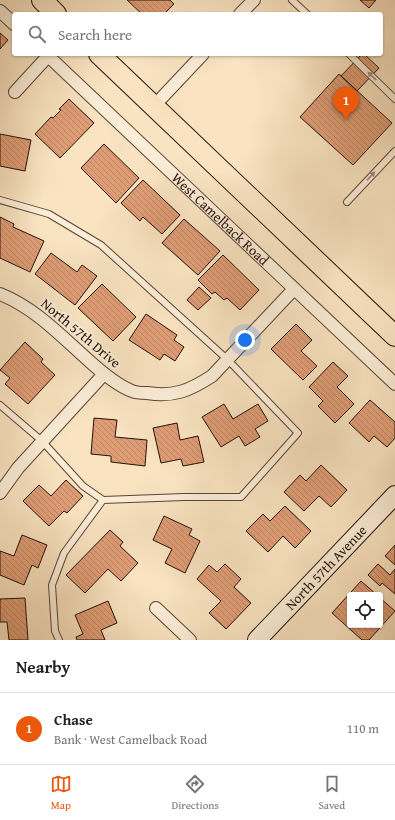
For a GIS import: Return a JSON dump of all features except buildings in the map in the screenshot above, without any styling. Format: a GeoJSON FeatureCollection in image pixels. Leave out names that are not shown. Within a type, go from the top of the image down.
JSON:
{"type":"FeatureCollection","features":[{"type":"Feature","properties":{"kind":"main road"},"geometry":{"type":"LineString","coordinates":[[42,0],[54,12]]}},
{"type":"Feature","properties":{"kind":"main road"},"geometry":{"type":"LineString","coordinates":[[101,56],[395,336]]}},
{"type":"Feature","properties":{"kind":"street"},"geometry":{"type":"LineString","coordinates":[[242,12],[254,0]]}},
{"type":"Feature","properties":{"kind":"street"},"geometry":{"type":"LineString","coordinates":[[0,11],[12,22]]}},
{"type":"Feature","properties":{"kind":"street"},"geometry":{"type":"LineString","coordinates":[[15,92],[46,56]]}},
{"type":"Feature","properties":{"kind":"street","name":"West Camelback Road"},"geometry":{"type":"LineString","coordinates":[[48,56],[395,384]]}},
{"type":"Feature","properties":{"kind":"street"},"geometry":{"type":"LineString","coordinates":[[154,106],[201,56]]}},
{"type":"Feature","properties":{"kind":"street","name":"North 57th Drive"},"geometry":{"type":"LineString","coordinates":[[0,294],[24,305],[42,318],[104,374],[132,391],[155,394],[179,394],[199,385],[212,376],[294,289]]}},
{"type":"Feature","properties":{"kind":"street"},"geometry":{"type":"LineString","coordinates":[[0,493],[18,468],[104,374]]}},
{"type":"Feature","properties":{"kind":"street","name":"North 57th Avenue"},"geometry":{"type":"LineString","coordinates":[[257,640],[395,495]]}},
{"type":"Feature","properties":{"kind":"street"},"geometry":{"type":"LineString","coordinates":[[156,608],[190,640]]}},
{"type":"Feature","properties":{"kind":"lane"},"geometry":{"type":"LineString","coordinates":[[292,0],[304,12]]}},
{"type":"Feature","properties":{"kind":"lane"},"geometry":{"type":"LineString","coordinates":[[351,56],[395,99]]}},
{"type":"Feature","properties":{"kind":"lane"},"geometry":{"type":"LineString","coordinates":[[348,202],[395,151]]}},
{"type":"Feature","properties":{"kind":"lane"},"geometry":{"type":"LineString","coordinates":[[0,200],[49,214],[101,245],[228,360],[298,433],[241,497],[184,497],[103,500],[83,486],[42,441],[0,405]]}},
{"type":"Feature","properties":{"kind":"lane"},"geometry":{"type":"LineString","coordinates":[[59,640],[55,631],[52,584],[64,553],[103,500]]}},
{"type":"Feature","properties":{"kind":"place","name":"Chase"},"geometry":{"type":"Point","coordinates":[346,120]}}]}
